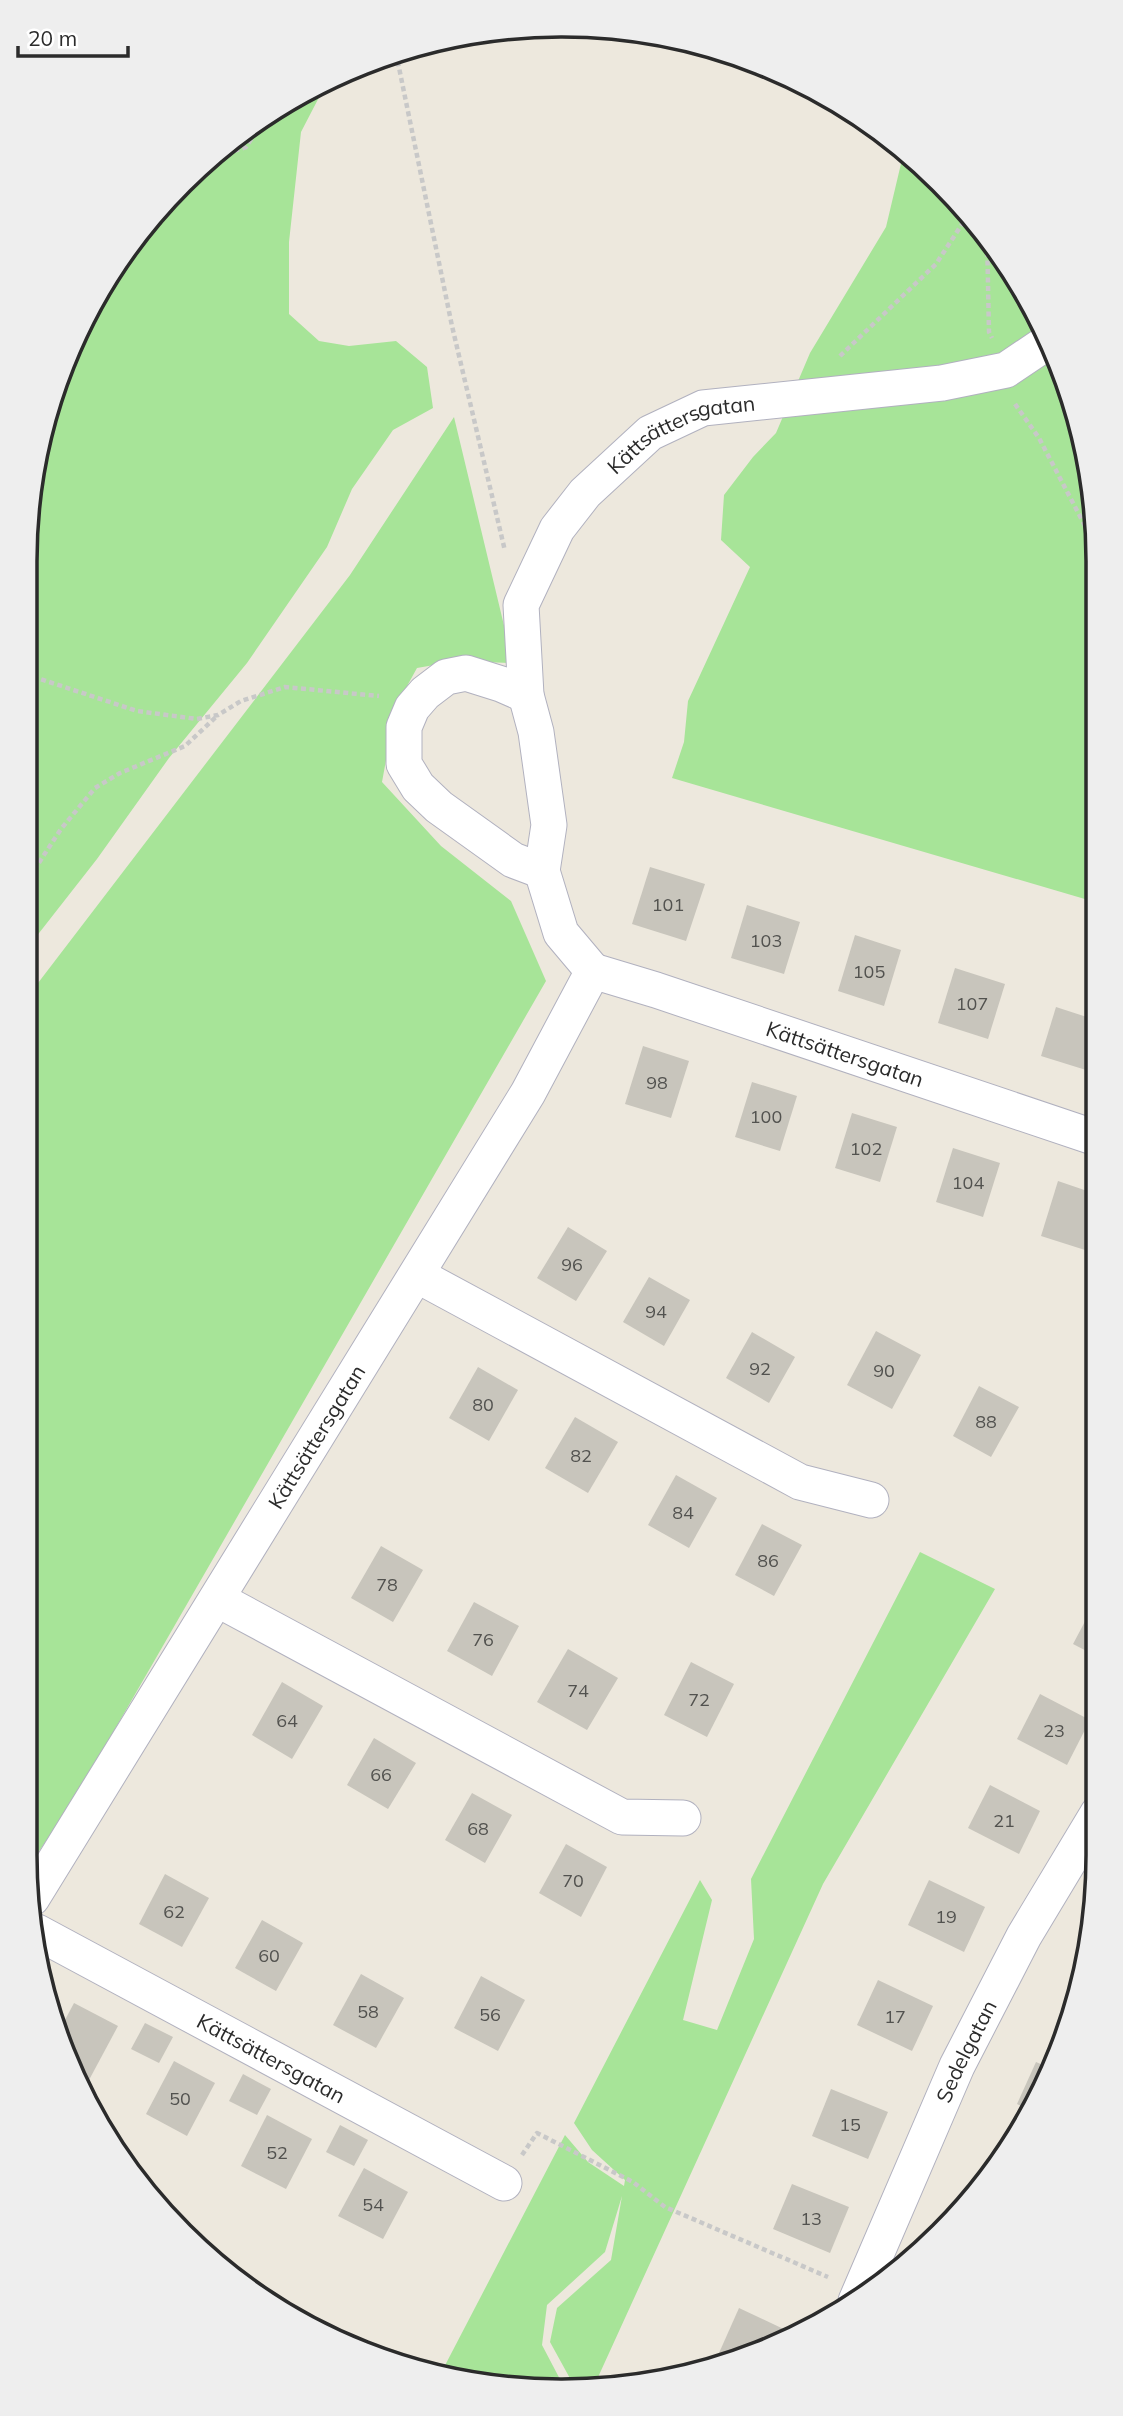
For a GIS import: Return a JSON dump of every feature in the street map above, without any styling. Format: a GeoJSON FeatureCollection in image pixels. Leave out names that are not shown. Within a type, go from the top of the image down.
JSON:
{"type":"FeatureCollection","features":[{"type":"Feature","properties":{"kind":"street"},"geometry":{"type":"LineString","coordinates":[[1000,371],[1040,347]]}},
{"type":"Feature","properties":{"kind":"street","name":"Kättsättersgatan"},"geometry":{"type":"LineString","coordinates":[[1000,371],[943,383],[704,408],[650,433],[585,493],[557,529],[521,605],[526,695],[536,732],[549,825],[542,871],[561,933],[593,971],[1086,1135]]}},
{"type":"Feature","properties":{"kind":"street"},"geometry":{"type":"LineString","coordinates":[[526,695],[466,673],[446,677],[425,693],[412,708],[404,727],[404,764],[418,787],[439,807],[513,860],[542,871]]}},
{"type":"Feature","properties":{"kind":"street","name":"Kättsättersgatan"},"geometry":{"type":"LineString","coordinates":[[38,1888],[528,1093],[593,971]]}},
{"type":"Feature","properties":{"kind":"street"},"geometry":{"type":"LineString","coordinates":[[417,1275],[800,1482],[871,1500]]}},
{"type":"Feature","properties":{"kind":"street"},"geometry":{"type":"LineString","coordinates":[[217,1599],[622,1817],[683,1818]]}},
{"type":"Feature","properties":{"kind":"street","name":"Sedelgatan"},"geometry":{"type":"LineString","coordinates":[[863,2284],[957,2066],[1024,1936],[1086,1833]]}},
{"type":"Feature","properties":{"kind":"street","name":"Kättsättersgatan"},"geometry":{"type":"LineString","coordinates":[[43,1935],[504,2183]]}},
{"type":"Feature","properties":{"kind":"path"},"geometry":{"type":"LineString","coordinates":[[398,63],[452,326],[503,543],[521,605]]}},
{"type":"Feature","properties":{"kind":"path"},"geometry":{"type":"LineString","coordinates":[[237,149],[246,146],[251,139]]}},
{"type":"Feature","properties":{"kind":"path"},"geometry":{"type":"LineString","coordinates":[[810,396],[820,376],[936,264],[962,224]]}},
{"type":"Feature","properties":{"kind":"path"},"geometry":{"type":"LineString","coordinates":[[987,255],[989,332],[1000,371],[1085,526]]}},
{"type":"Feature","properties":{"kind":"path"},"geometry":{"type":"LineString","coordinates":[[37,678],[137,711],[197,719],[218,715]]}},
{"type":"Feature","properties":{"kind":"path"},"geometry":{"type":"LineString","coordinates":[[37,865],[61,829],[95,788],[120,773],[185,746],[218,715],[241,701],[285,687],[398,698],[412,708]]}},
{"type":"Feature","properties":{"kind":"path"},"geometry":{"type":"LineString","coordinates":[[504,2183],[537,2133],[633,2182],[665,2207],[851,2293]]}},
{"type":"Feature","properties":{"kind":"green space"},"geometry":{"type":"Polygon","coordinates":[[[320,96],[301,132],[289,242],[289,314],[319,341],[349,346],[396,341],[427,367],[433,408],[393,430],[352,489],[327,547],[247,663],[169,758],[97,859],[37,936],[38,527],[41,493],[55,426],[65,393],[91,329],[125,270],[145,242],[190,190],[242,145],[320,96]]]}},
{"type":"Feature","properties":{"kind":"green space"},"geometry":{"type":"Polygon","coordinates":[[[901,162],[933,190],[978,242],[998,270],[1032,329],[1058,393],[1068,426],[1082,493],[1085,527],[1086,899],[672,778],[684,742],[688,701],[750,567],[721,540],[724,495],[753,457],[776,433],[810,353],[886,227],[901,162]]]}},
{"type":"Feature","properties":{"kind":"green space"},"geometry":{"type":"Polygon","coordinates":[[[454,417],[513,663],[457,661],[417,668],[396,706],[382,782],[441,846],[511,901],[546,981],[77,1795],[37,1854],[37,984],[350,575],[454,417]]]}},
{"type":"Feature","properties":{"kind":"green space"},"geometry":{"type":"Polygon","coordinates":[[[920,1552],[995,1589],[823,1884],[598,2378],[570,2379],[550,2342],[557,2308],[611,2260],[622,2196],[605,2252],[547,2305],[542,2345],[560,2379],[493,2375],[445,2366],[565,2135],[588,2162],[624,2186],[625,2180],[592,2150],[574,2123],[700,1880],[712,1900],[683,2020],[717,2030],[754,1939],[751,1879],[920,1552]]]}},
{"type":"Feature","properties":{"kind":"building"},"geometry":{"type":"Polygon","coordinates":[[[650,867],[705,884],[686,941],[632,924],[650,867]]]}},
{"type":"Feature","properties":{"kind":"building"},"geometry":{"type":"Polygon","coordinates":[[[747,905],[800,922],[784,974],[731,958],[747,905]]]}},
{"type":"Feature","properties":{"kind":"building"},"geometry":{"type":"Polygon","coordinates":[[[855,935],[901,950],[884,1006],[838,991],[855,935]]]}},
{"type":"Feature","properties":{"kind":"building"},"geometry":{"type":"Polygon","coordinates":[[[955,968],[1005,984],[988,1039],[938,1023],[955,968]]]}},
{"type":"Feature","properties":{"kind":"building"},"geometry":{"type":"Polygon","coordinates":[[[1056,1007],[1086,1017],[1086,1070],[1041,1056],[1056,1007]]]}},
{"type":"Feature","properties":{"kind":"building"},"geometry":{"type":"Polygon","coordinates":[[[643,1046],[689,1061],[671,1118],[625,1104],[643,1046]]]}},
{"type":"Feature","properties":{"kind":"building"},"geometry":{"type":"Polygon","coordinates":[[[752,1082],[797,1096],[780,1151],[735,1137],[752,1082]]]}},
{"type":"Feature","properties":{"kind":"building"},"geometry":{"type":"Polygon","coordinates":[[[852,1113],[897,1127],[880,1182],[835,1168],[852,1113]]]}},
{"type":"Feature","properties":{"kind":"building"},"geometry":{"type":"Polygon","coordinates":[[[953,1148],[1000,1163],[983,1217],[936,1202],[953,1148]]]}},
{"type":"Feature","properties":{"kind":"building"},"geometry":{"type":"Polygon","coordinates":[[[1058,1181],[1086,1191],[1085,1250],[1041,1236],[1058,1181]]]}},
{"type":"Feature","properties":{"kind":"building"},"geometry":{"type":"Polygon","coordinates":[[[568,1227],[607,1251],[576,1301],[537,1278],[568,1227]]]}},
{"type":"Feature","properties":{"kind":"building"},"geometry":{"type":"Polygon","coordinates":[[[649,1277],[690,1300],[664,1346],[623,1322],[649,1277]]]}},
{"type":"Feature","properties":{"kind":"building"},"geometry":{"type":"Polygon","coordinates":[[[876,1331],[921,1355],[892,1409],[847,1385],[876,1331]]]}},
{"type":"Feature","properties":{"kind":"building"},"geometry":{"type":"Polygon","coordinates":[[[752,1332],[795,1357],[769,1403],[726,1378],[752,1332]]]}},
{"type":"Feature","properties":{"kind":"building"},"geometry":{"type":"Polygon","coordinates":[[[478,1367],[518,1390],[489,1441],[449,1418],[478,1367]]]}},
{"type":"Feature","properties":{"kind":"building"},"geometry":{"type":"Polygon","coordinates":[[[979,1386],[1019,1407],[991,1457],[953,1436],[979,1386]]]}},
{"type":"Feature","properties":{"kind":"building"},"geometry":{"type":"Polygon","coordinates":[[[575,1417],[618,1442],[588,1493],[545,1468],[575,1417]]]}},
{"type":"Feature","properties":{"kind":"building"},"geometry":{"type":"Polygon","coordinates":[[[676,1475],[717,1498],[689,1548],[648,1525],[676,1475]]]}},
{"type":"Feature","properties":{"kind":"building"},"geometry":{"type":"Polygon","coordinates":[[[762,1524],[802,1545],[774,1596],[735,1575],[762,1524]]]}},
{"type":"Feature","properties":{"kind":"building"},"geometry":{"type":"Polygon","coordinates":[[[381,1546],[423,1570],[393,1622],[351,1598],[381,1546]]]}},
{"type":"Feature","properties":{"kind":"building"},"geometry":{"type":"Polygon","coordinates":[[[474,1602],[519,1626],[492,1676],[447,1651],[474,1602]]]}},
{"type":"Feature","properties":{"kind":"building"},"geometry":{"type":"Polygon","coordinates":[[[1086,1620],[1086,1651],[1073,1644],[1086,1620]]]}},
{"type":"Feature","properties":{"kind":"building"},"geometry":{"type":"Polygon","coordinates":[[[568,1649],[618,1678],[587,1730],[537,1702],[568,1649]]]}},
{"type":"Feature","properties":{"kind":"building"},"geometry":{"type":"Polygon","coordinates":[[[691,1662],[734,1684],[707,1737],[664,1715],[691,1662]]]}},
{"type":"Feature","properties":{"kind":"building"},"geometry":{"type":"Polygon","coordinates":[[[282,1682],[323,1706],[292,1759],[252,1735],[282,1682]]]}},
{"type":"Feature","properties":{"kind":"building"},"geometry":{"type":"Polygon","coordinates":[[[1040,1694],[1086,1718],[1086,1728],[1067,1765],[1017,1739],[1040,1694]]]}},
{"type":"Feature","properties":{"kind":"building"},"geometry":{"type":"Polygon","coordinates":[[[374,1738],[416,1763],[388,1809],[347,1785],[374,1738]]]}},
{"type":"Feature","properties":{"kind":"building"},"geometry":{"type":"Polygon","coordinates":[[[990,1785],[1040,1811],[1019,1854],[968,1828],[990,1785]]]}},
{"type":"Feature","properties":{"kind":"building"},"geometry":{"type":"Polygon","coordinates":[[[472,1793],[512,1815],[485,1863],[445,1840],[472,1793]]]}},
{"type":"Feature","properties":{"kind":"building"},"geometry":{"type":"Polygon","coordinates":[[[566,1844],[607,1867],[581,1917],[539,1893],[566,1844]]]}},
{"type":"Feature","properties":{"kind":"building"},"geometry":{"type":"Polygon","coordinates":[[[165,1874],[209,1898],[182,1947],[139,1924],[165,1874]]]}},
{"type":"Feature","properties":{"kind":"building"},"geometry":{"type":"Polygon","coordinates":[[[929,1880],[985,1907],[964,1952],[908,1925],[929,1880]]]}},
{"type":"Feature","properties":{"kind":"building"},"geometry":{"type":"Polygon","coordinates":[[[262,1920],[303,1943],[276,1991],[235,1968],[262,1920]]]}},
{"type":"Feature","properties":{"kind":"building"},"geometry":{"type":"Polygon","coordinates":[[[361,1974],[404,1998],[376,2048],[333,2025],[361,1974]]]}},
{"type":"Feature","properties":{"kind":"building"},"geometry":{"type":"Polygon","coordinates":[[[481,1976],[525,2000],[498,2051],[454,2028],[481,1976]]]}},
{"type":"Feature","properties":{"kind":"building"},"geometry":{"type":"Polygon","coordinates":[[[878,1980],[933,2006],[912,2051],[857,2025],[878,1980]]]}},
{"type":"Feature","properties":{"kind":"building"},"geometry":{"type":"Polygon","coordinates":[[[74,2003],[118,2026],[89,2080],[77,2055],[64,2021],[74,2003]]]}},
{"type":"Feature","properties":{"kind":"building"},"geometry":{"type":"Polygon","coordinates":[[[145,2023],[173,2037],[159,2063],[131,2049],[145,2023]]]}},
{"type":"Feature","properties":{"kind":"building"},"geometry":{"type":"Polygon","coordinates":[[[174,2061],[215,2083],[187,2136],[146,2114],[174,2061]]]}},
{"type":"Feature","properties":{"kind":"building"},"geometry":{"type":"Polygon","coordinates":[[[1036,2062],[1042,2065],[1022,2106],[1017,2104],[1036,2062]]]}},
{"type":"Feature","properties":{"kind":"building"},"geometry":{"type":"Polygon","coordinates":[[[243,2074],[271,2089],[257,2115],[229,2101],[243,2074]]]}},
{"type":"Feature","properties":{"kind":"building"},"geometry":{"type":"Polygon","coordinates":[[[831,2089],[888,2112],[868,2159],[812,2136],[831,2089]]]}},
{"type":"Feature","properties":{"kind":"building"},"geometry":{"type":"Polygon","coordinates":[[[267,2115],[312,2139],[286,2189],[241,2166],[267,2115]]]}},
{"type":"Feature","properties":{"kind":"building"},"geometry":{"type":"Polygon","coordinates":[[[340,2125],[368,2140],[354,2166],[326,2152],[340,2125]]]}},
{"type":"Feature","properties":{"kind":"building"},"geometry":{"type":"Polygon","coordinates":[[[364,2168],[408,2192],[383,2239],[338,2216],[364,2168]]]}},
{"type":"Feature","properties":{"kind":"building"},"geometry":{"type":"Polygon","coordinates":[[[792,2184],[849,2207],[830,2253],[773,2229],[792,2184]]]}},
{"type":"Feature","properties":{"kind":"building"},"geometry":{"type":"Polygon","coordinates":[[[739,2308],[784,2329],[730,2351],[719,2353],[739,2308]]]}}]}
